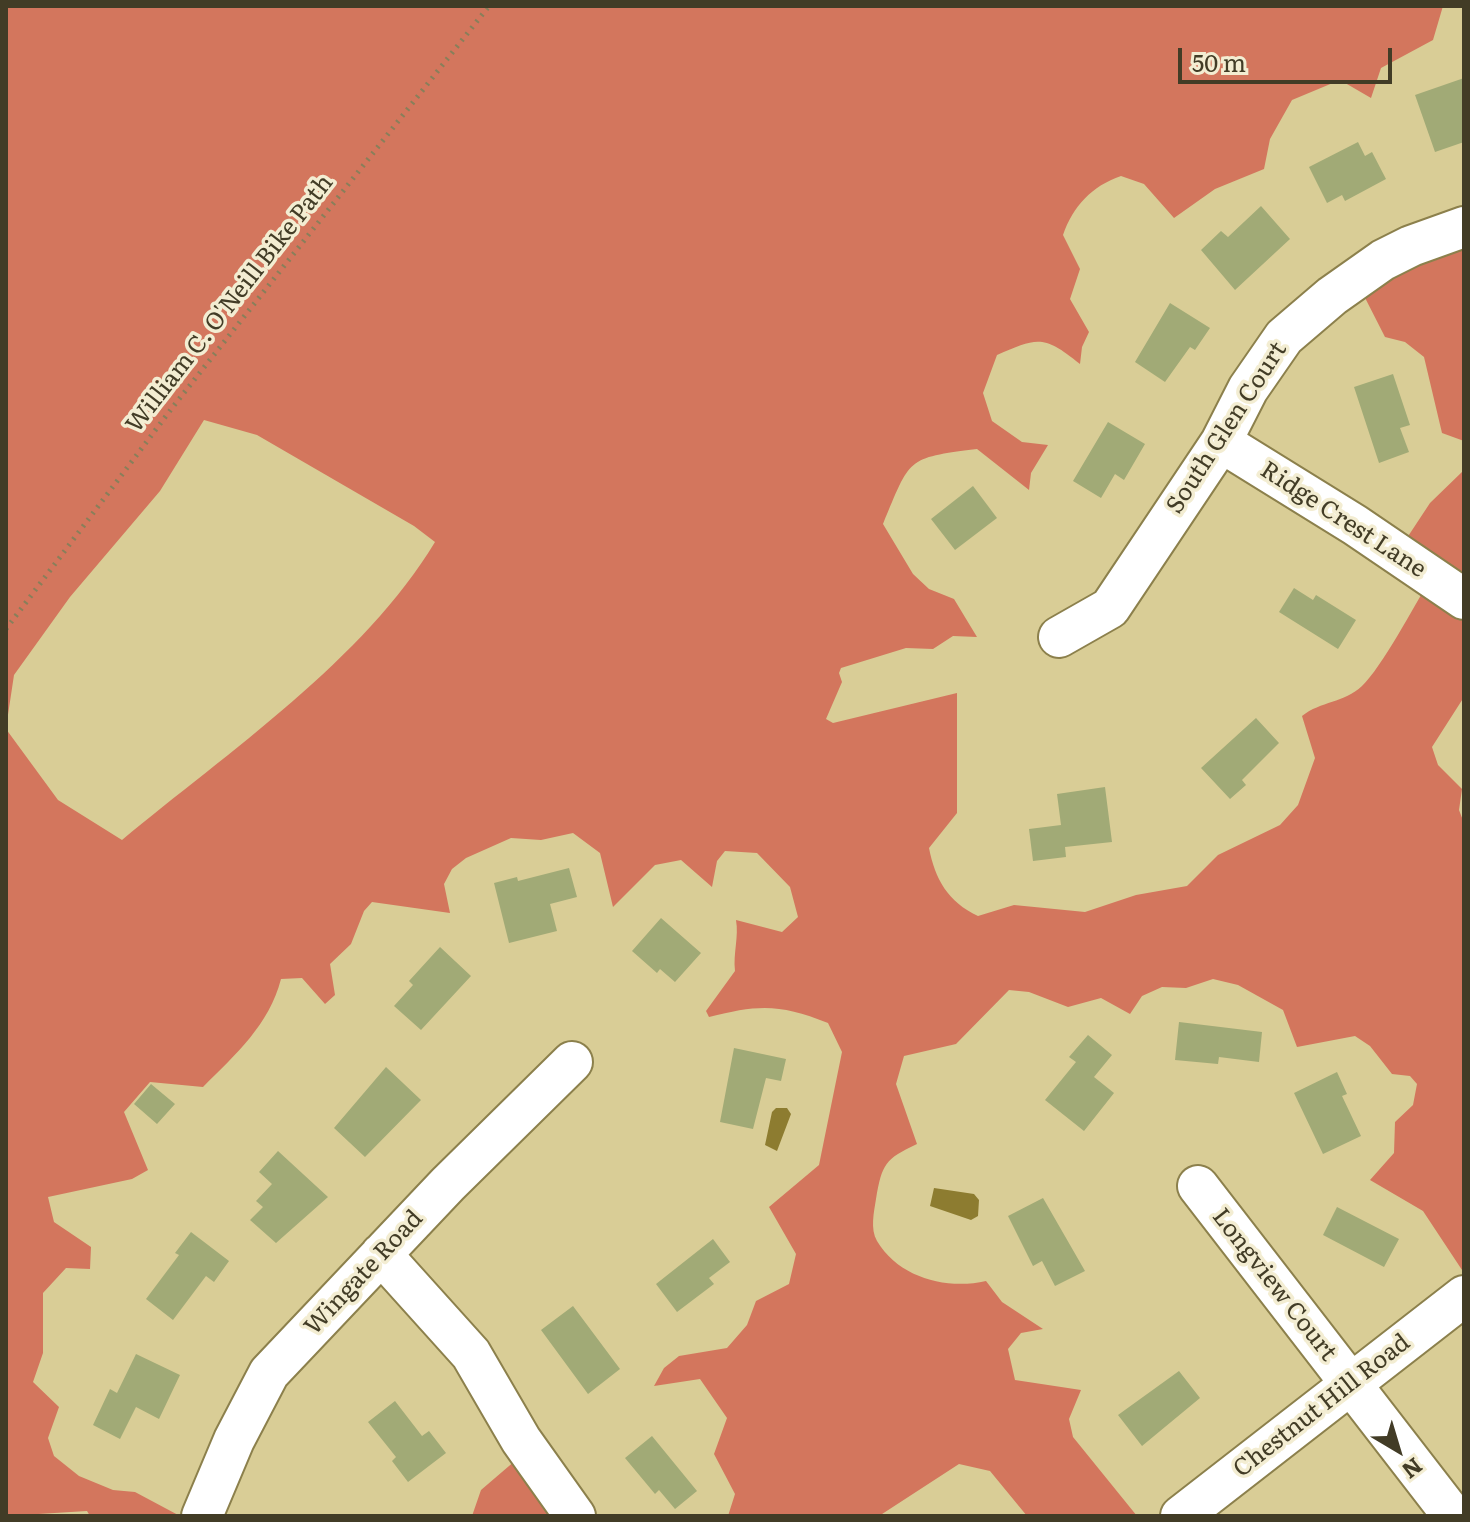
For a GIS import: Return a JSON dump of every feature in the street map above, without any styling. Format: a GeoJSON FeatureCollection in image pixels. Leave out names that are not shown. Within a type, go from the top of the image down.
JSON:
{"type":"FeatureCollection","features":[{"type":"Feature","properties":{"kind":"street","name":"South Glen Court"},"geometry":{"type":"LineString","coordinates":[[1059,637],[1110,608],[1221,442],[1248,389],[1284,337],[1370,268],[1411,246],[1464,227]]}},
{"type":"Feature","properties":{"kind":"street","name":"Ridge Crest Lane"},"geometry":{"type":"LineString","coordinates":[[1221,442],[1355,525],[1464,599]]}},
{"type":"Feature","properties":{"kind":"street","name":"Wingate Road"},"geometry":{"type":"LineString","coordinates":[[202,1516],[234,1440],[269,1373],[381,1254],[572,1062]]}},
{"type":"Feature","properties":{"kind":"street","name":"Longview Court"},"geometry":{"type":"LineString","coordinates":[[1198,1186],[1453,1516]]}},
{"type":"Feature","properties":{"kind":"street"},"geometry":{"type":"LineString","coordinates":[[381,1254],[471,1354],[521,1440],[575,1516]]}},
{"type":"Feature","properties":{"kind":"street","name":"Chestnut Hill Road"},"geometry":{"type":"LineString","coordinates":[[1181,1516],[1464,1296]]}},
{"type":"Feature","properties":{"kind":"path","name":"William C. O'Neill Bike Path"},"geometry":{"type":"LineString","coordinates":[[6,629],[182,396],[489,6]]}},
{"type":"Feature","properties":{"kind":"shaded area"},"geometry":{"type":"Polygon","coordinates":[[[6,6],[1443,6],[1433,40],[1381,68],[1371,98],[1340,80],[1292,100],[1270,139],[1264,169],[1215,189],[1174,218],[1144,184],[1121,176],[1101,185],[1078,206],[1063,235],[1080,269],[1070,299],[1089,332],[1082,347],[1080,364],[1058,348],[1032,342],[997,355],[983,393],[992,421],[1022,442],[1048,445],[1031,473],[1029,490],[977,449],[936,455],[923,459],[906,474],[883,524],[913,574],[929,589],[954,599],[977,637],[953,636],[933,649],[906,648],[841,668],[842,682],[826,719],[833,723],[957,693],[957,813],[929,848],[944,888],[959,904],[978,916],[1014,905],[1085,912],[1136,895],[1187,886],[1218,855],[1280,825],[1298,805],[1315,758],[1302,716],[1355,692],[1379,665],[1430,580],[1399,550],[1430,503],[1464,470],[1464,697],[1432,747],[1438,765],[1462,789],[1459,810],[1464,823],[1464,1273],[1423,1211],[1370,1180],[1394,1153],[1395,1122],[1413,1105],[1417,1084],[1410,1076],[1392,1074],[1370,1046],[1355,1036],[1297,1047],[1283,1010],[1238,985],[1213,979],[1186,988],[1162,987],[1142,996],[1130,1014],[1101,998],[1068,1007],[1029,992],[1009,990],[956,1044],[904,1056],[896,1084],[917,1144],[898,1154],[883,1170],[874,1209],[874,1231],[886,1254],[911,1272],[956,1284],[986,1281],[1002,1302],[1043,1329],[1021,1333],[1008,1349],[1015,1380],[1081,1390],[1069,1419],[1073,1437],[1137,1516],[1027,1516],[990,1471],[959,1464],[879,1516],[728,1516],[735,1494],[714,1454],[727,1418],[700,1379],[654,1386],[664,1368],[679,1356],[727,1348],[747,1325],[756,1301],[789,1284],[796,1254],[769,1207],[819,1165],[842,1052],[828,1023],[797,1012],[756,1008],[709,1017],[706,1011],[735,971],[736,920],[782,932],[798,917],[790,887],[757,853],[725,851],[717,861],[712,887],[681,860],[655,865],[613,907],[600,853],[573,833],[541,840],[511,838],[466,858],[452,869],[444,884],[450,913],[372,902],[364,911],[351,944],[330,964],[335,995],[325,1004],[302,978],[281,979],[260,1025],[203,1087],[150,1082],[124,1112],[148,1170],[132,1179],[48,1197],[54,1222],[91,1247],[90,1269],[66,1268],[43,1293],[43,1353],[33,1382],[59,1407],[48,1438],[54,1456],[79,1476],[113,1490],[135,1492],[180,1516],[90,1516],[87,1511],[6,1516],[6,729],[58,800],[122,840],[249,738],[333,665],[406,585],[435,542],[414,526],[257,435],[204,420],[160,491],[70,597],[14,675],[6,728],[6,6]]]}},
{"type":"Feature","properties":{"kind":"shaded area"},"geometry":{"type":"Polygon","coordinates":[[[1464,233],[1464,441],[1442,433],[1424,357],[1405,342],[1385,337],[1358,284],[1464,233]]]}},
{"type":"Feature","properties":{"kind":"shaded area"},"geometry":{"type":"Polygon","coordinates":[[[776,1108],[787,1108],[791,1114],[777,1151],[765,1145],[772,1112],[776,1108]]]}},
{"type":"Feature","properties":{"kind":"shaded area"},"geometry":{"type":"Polygon","coordinates":[[[934,1188],[974,1194],[979,1200],[978,1216],[971,1220],[930,1206],[934,1188]]]}},
{"type":"Feature","properties":{"kind":"shaded area"},"geometry":{"type":"Polygon","coordinates":[[[523,1454],[575,1516],[472,1516],[481,1490],[523,1454]]]}},
{"type":"Feature","properties":{"kind":"building"},"geometry":{"type":"Polygon","coordinates":[[[1464,78],[1464,142],[1435,152],[1415,95],[1464,78]]]}},
{"type":"Feature","properties":{"kind":"building"},"geometry":{"type":"Polygon","coordinates":[[[1358,142],[1365,156],[1372,152],[1386,179],[1345,201],[1342,195],[1327,203],[1309,167],[1358,142]]]}},
{"type":"Feature","properties":{"kind":"building"},"geometry":{"type":"Polygon","coordinates":[[[1261,206],[1290,239],[1235,290],[1201,250],[1221,231],[1228,237],[1261,206]]]}},
{"type":"Feature","properties":{"kind":"building"},"geometry":{"type":"Polygon","coordinates":[[[1170,303],[1210,328],[1195,350],[1190,347],[1165,382],[1135,362],[1170,303]]]}},
{"type":"Feature","properties":{"kind":"building"},"geometry":{"type":"Polygon","coordinates":[[[1393,374],[1410,425],[1400,428],[1409,452],[1379,463],[1354,387],[1393,374]]]}},
{"type":"Feature","properties":{"kind":"building"},"geometry":{"type":"Polygon","coordinates":[[[1108,422],[1145,444],[1124,480],[1115,474],[1101,498],[1073,481],[1108,422]]]}},
{"type":"Feature","properties":{"kind":"building"},"geometry":{"type":"Polygon","coordinates":[[[973,486],[997,518],[955,550],[931,519],[973,486]]]}},
{"type":"Feature","properties":{"kind":"building"},"geometry":{"type":"Polygon","coordinates":[[[1294,588],[1313,600],[1316,595],[1356,620],[1338,649],[1279,612],[1294,588]]]}},
{"type":"Feature","properties":{"kind":"building"},"geometry":{"type":"Polygon","coordinates":[[[1256,718],[1279,743],[1242,780],[1246,785],[1230,799],[1201,768],[1256,718]]]}},
{"type":"Feature","properties":{"kind":"building"},"geometry":{"type":"Polygon","coordinates":[[[1105,787],[1112,842],[1065,847],[1066,857],[1033,861],[1029,829],[1061,825],[1057,794],[1105,787]]]}},
{"type":"Feature","properties":{"kind":"building"},"geometry":{"type":"Polygon","coordinates":[[[569,868],[577,897],[550,904],[557,931],[509,943],[494,883],[517,877],[518,881],[569,868]]]}},
{"type":"Feature","properties":{"kind":"building"},"geometry":{"type":"Polygon","coordinates":[[[661,918],[701,953],[675,982],[660,969],[657,973],[632,951],[661,918]]]}},
{"type":"Feature","properties":{"kind":"building"},"geometry":{"type":"Polygon","coordinates":[[[440,947],[471,976],[421,1030],[394,1006],[413,985],[409,981],[440,947]]]}},
{"type":"Feature","properties":{"kind":"building"},"geometry":{"type":"Polygon","coordinates":[[[1179,1022],[1262,1032],[1259,1062],[1219,1057],[1218,1064],[1175,1060],[1179,1022]]]}},
{"type":"Feature","properties":{"kind":"building"},"geometry":{"type":"Polygon","coordinates":[[[1088,1035],[1112,1055],[1094,1077],[1114,1093],[1084,1131],[1045,1100],[1076,1062],[1069,1057],[1088,1035]]]}},
{"type":"Feature","properties":{"kind":"building"},"geometry":{"type":"Polygon","coordinates":[[[734,1048],[786,1059],[781,1081],[766,1078],[753,1129],[720,1122],[734,1048]]]}},
{"type":"Feature","properties":{"kind":"building"},"geometry":{"type":"Polygon","coordinates":[[[386,1067],[421,1100],[365,1157],[334,1128],[386,1067]]]}},
{"type":"Feature","properties":{"kind":"building"},"geometry":{"type":"Polygon","coordinates":[[[1337,1072],[1347,1094],[1342,1096],[1361,1136],[1323,1154],[1294,1093],[1337,1072]]]}},
{"type":"Feature","properties":{"kind":"building"},"geometry":{"type":"Polygon","coordinates":[[[151,1084],[175,1104],[157,1124],[134,1104],[151,1084]]]}},
{"type":"Feature","properties":{"kind":"building"},"geometry":{"type":"Polygon","coordinates":[[[278,1151],[328,1197],[276,1243],[250,1220],[263,1207],[256,1201],[272,1184],[259,1172],[278,1151]]]}},
{"type":"Feature","properties":{"kind":"building"},"geometry":{"type":"Polygon","coordinates":[[[1043,1198],[1085,1271],[1055,1286],[1042,1261],[1033,1266],[1008,1216],[1043,1198]]]}},
{"type":"Feature","properties":{"kind":"building"},"geometry":{"type":"Polygon","coordinates":[[[1337,1207],[1399,1239],[1384,1267],[1323,1235],[1337,1207]]]}},
{"type":"Feature","properties":{"kind":"building"},"geometry":{"type":"Polygon","coordinates":[[[191,1232],[229,1261],[214,1282],[206,1276],[173,1320],[146,1299],[179,1255],[175,1253],[191,1232]]]}},
{"type":"Feature","properties":{"kind":"building"},"geometry":{"type":"Polygon","coordinates":[[[713,1239],[730,1262],[709,1278],[714,1284],[677,1312],[656,1284],[713,1239]]]}},
{"type":"Feature","properties":{"kind":"building"},"geometry":{"type":"Polygon","coordinates":[[[573,1306],[620,1369],[588,1394],[541,1330],[573,1306]]]}},
{"type":"Feature","properties":{"kind":"building"},"geometry":{"type":"Polygon","coordinates":[[[136,1354],[180,1375],[159,1419],[136,1407],[120,1439],[93,1425],[110,1389],[117,1393],[136,1354]]]}},
{"type":"Feature","properties":{"kind":"building"},"geometry":{"type":"Polygon","coordinates":[[[1179,1371],[1200,1398],[1142,1446],[1118,1415],[1179,1371]]]}},
{"type":"Feature","properties":{"kind":"building"},"geometry":{"type":"Polygon","coordinates":[[[395,1401],[422,1436],[429,1431],[446,1453],[408,1482],[392,1461],[396,1457],[368,1422],[395,1401]]]}},
{"type":"Feature","properties":{"kind":"building"},"geometry":{"type":"Polygon","coordinates":[[[652,1436],[697,1491],[675,1509],[659,1490],[655,1494],[625,1458],[652,1436]]]}}]}
